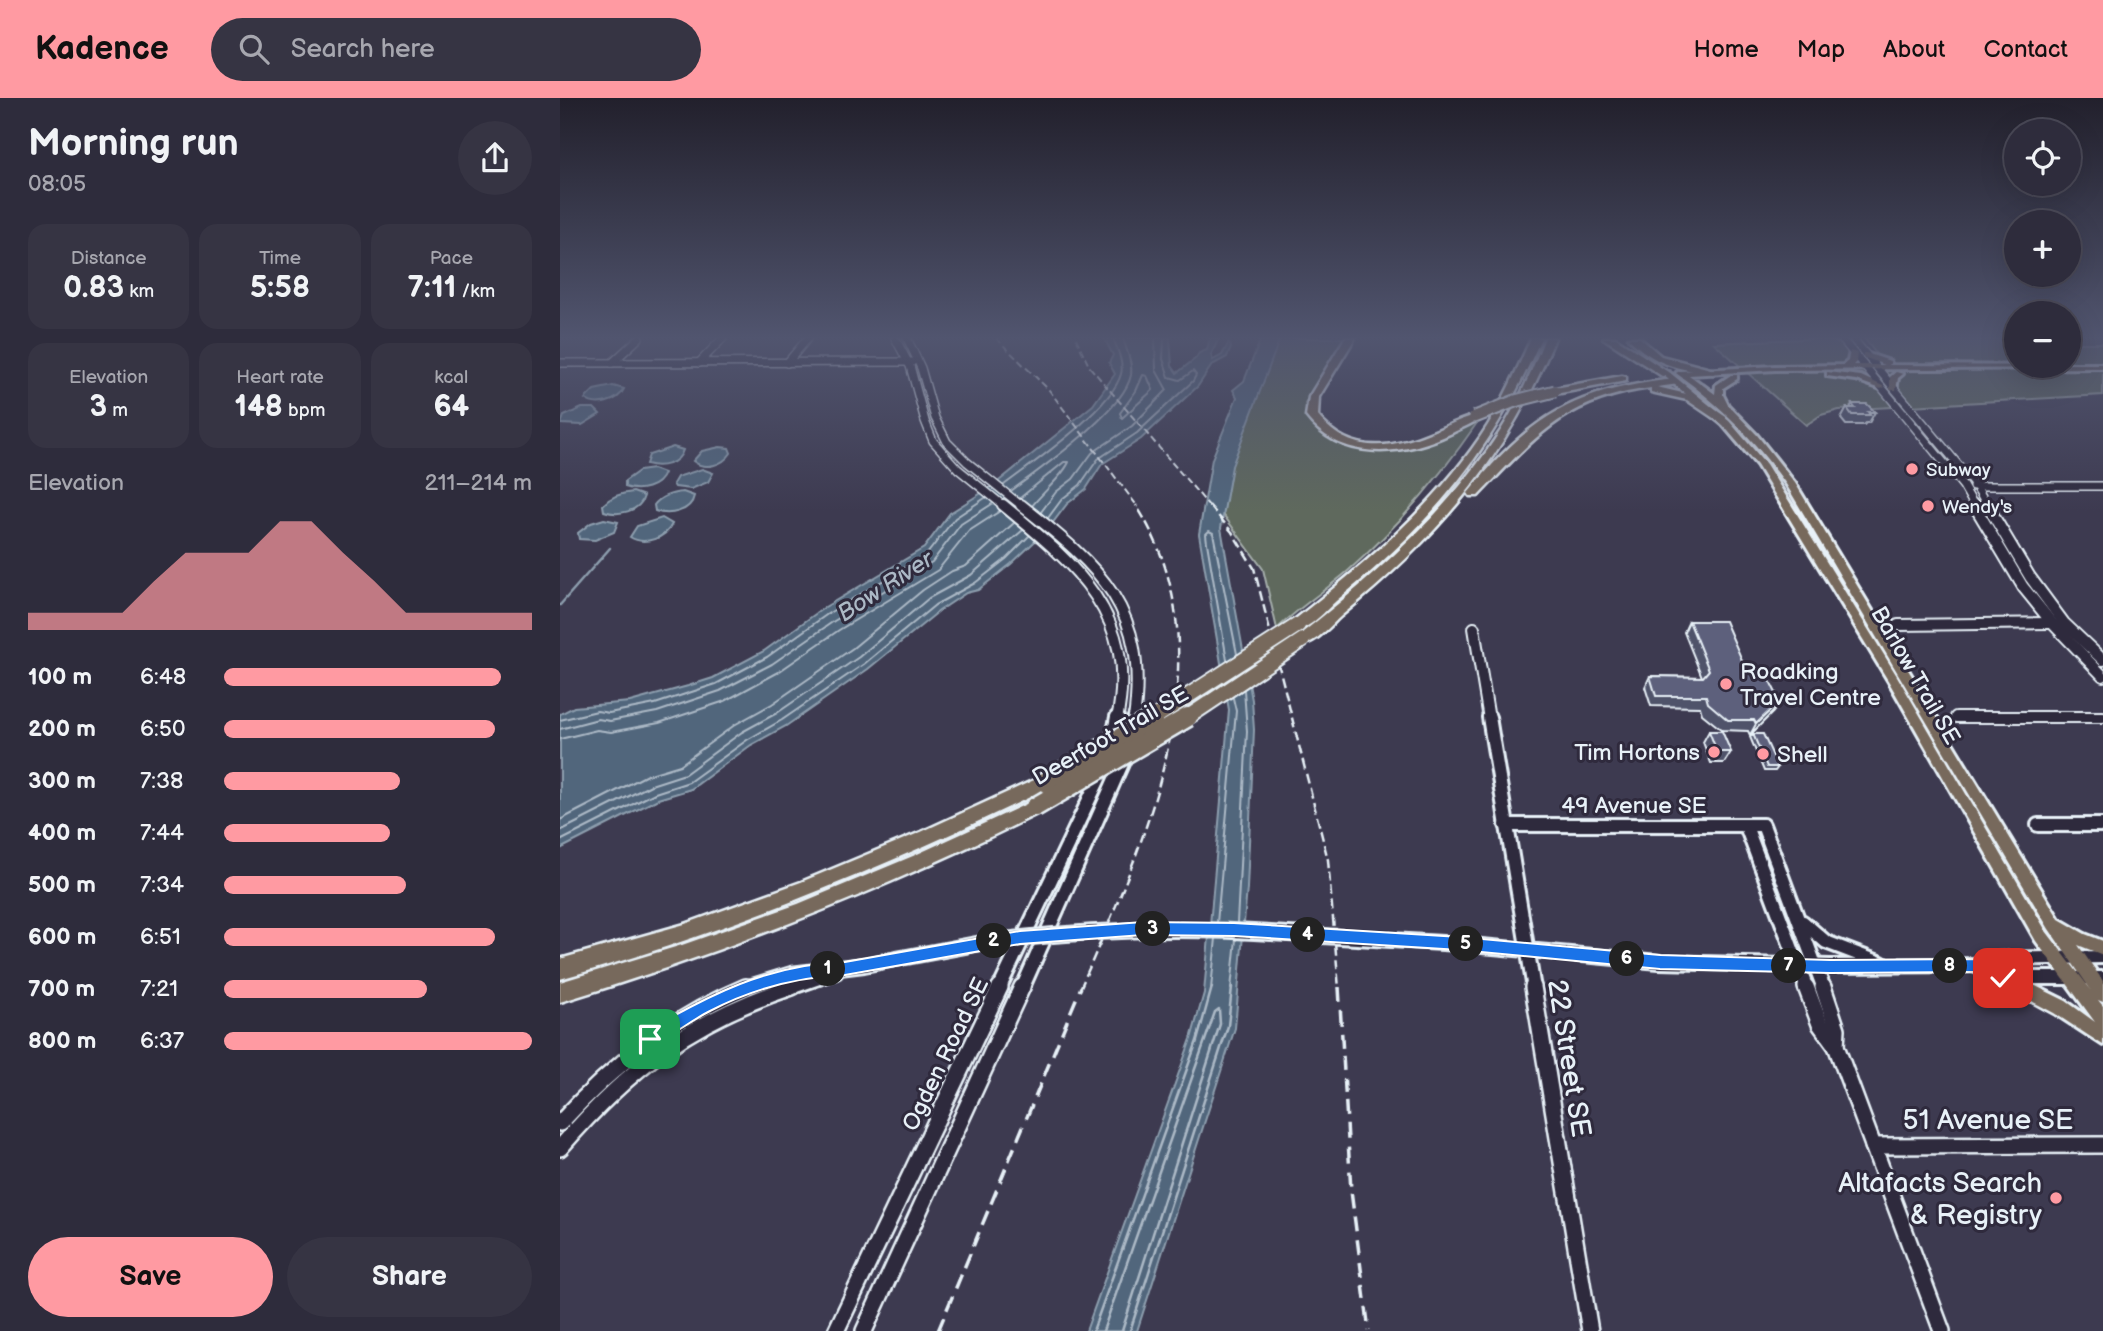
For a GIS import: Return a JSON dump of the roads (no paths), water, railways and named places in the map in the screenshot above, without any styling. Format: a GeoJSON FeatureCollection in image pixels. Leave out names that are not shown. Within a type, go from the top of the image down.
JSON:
{"type":"FeatureCollection","features":[{"type":"Feature","properties":{"kind":"highway"},"geometry":{"type":"LineString","coordinates":[[1315,396],[1312,401],[1311,416],[1332,436],[1359,446],[1401,447],[1428,440],[1475,417],[1537,396]]}},
{"type":"Feature","properties":{"kind":"highway"},"geometry":{"type":"LineString","coordinates":[[1469,463],[1503,396]]}},
{"type":"Feature","properties":{"kind":"highway","name":"Deerfoot Trail SE"},"geometry":{"type":"LineString","coordinates":[[560,969],[698,928],[800,891],[931,837],[1045,782],[1300,633],[1401,537],[1469,463],[1504,411],[1511,396]]}},
{"type":"Feature","properties":{"kind":"highway","name":"Deerfoot Trail SE"},"geometry":{"type":"LineString","coordinates":[[560,992],[698,950],[905,869],[1035,807],[1201,710],[1300,633],[1388,570],[1429,530],[1479,473],[1518,414],[1526,396]]}},
{"type":"Feature","properties":{"kind":"highway"},"geometry":{"type":"LineString","coordinates":[[1429,530],[1454,513],[1548,421],[1571,406],[1601,396]]}},
{"type":"Feature","properties":{"kind":"highway"},"geometry":{"type":"LineString","coordinates":[[1594,398],[1608,396]]}},
{"type":"Feature","properties":{"kind":"highway"},"geometry":{"type":"LineString","coordinates":[[1682,396],[1691,398],[1721,419]]}},
{"type":"Feature","properties":{"kind":"main road","name":"Barlow Trail SE"},"geometry":{"type":"LineString","coordinates":[[1695,396],[1721,419],[1761,464],[1818,554],[2055,958],[2103,1019]]}},
{"type":"Feature","properties":{"kind":"main road","name":"Barlow Trail SE"},"geometry":{"type":"LineString","coordinates":[[1712,396],[1727,407],[1758,440],[1790,483],[2054,924],[2076,958],[2097,978],[2103,994]]}},
{"type":"Feature","properties":{"kind":"main road"},"geometry":{"type":"LineString","coordinates":[[1719,396],[1727,407]]}},
{"type":"Feature","properties":{"kind":"main road"},"geometry":{"type":"LineString","coordinates":[[2054,924],[2103,948]]}},
{"type":"Feature","properties":{"kind":"main road"},"geometry":{"type":"LineString","coordinates":[[2003,978],[2060,1007],[2103,1037]]}},
{"type":"Feature","properties":{"kind":"street","name":"Ogden Road SE"},"geometry":{"type":"LineString","coordinates":[[864,1331],[1118,779],[1131,742],[1138,694],[1138,667],[1130,626],[1121,604],[1105,579],[1088,560],[953,465],[937,448],[925,425],[917,396]]}},
{"type":"Feature","properties":{"kind":"street","name":"Ogden Road SE"},"geometry":{"type":"LineString","coordinates":[[836,1331],[1106,764],[1115,733],[1121,681],[1114,629],[1099,596],[1051,536],[946,442],[929,396]]}},
{"type":"Feature","properties":{"kind":"street"},"geometry":{"type":"LineString","coordinates":[[1888,396],[1963,486],[2012,570],[2052,623],[2103,676]]}},
{"type":"Feature","properties":{"kind":"street"},"geometry":{"type":"LineString","coordinates":[[1899,396],[1976,486],[2026,570],[2064,623],[2103,660]]}},
{"type":"Feature","properties":{"kind":"street"},"geometry":{"type":"LineString","coordinates":[[1963,486],[2103,486]]}},
{"type":"Feature","properties":{"kind":"street"},"geometry":{"type":"LineString","coordinates":[[1995,486],[1992,493],[1995,517]]}},
{"type":"Feature","properties":{"kind":"street"},"geometry":{"type":"LineString","coordinates":[[2012,570],[2026,570]]}},
{"type":"Feature","properties":{"kind":"street"},"geometry":{"type":"LineString","coordinates":[[1898,625],[2052,623]]}},
{"type":"Feature","properties":{"kind":"street","name":"22 Street SE"},"geometry":{"type":"LineString","coordinates":[[1474,628],[1590,1331]]}},
{"type":"Feature","properties":{"kind":"street"},"geometry":{"type":"LineString","coordinates":[[1956,717],[2103,717]]}},
{"type":"Feature","properties":{"kind":"street","name":"49 Avenue SE"},"geometry":{"type":"LineString","coordinates":[[1506,825],[1763,825],[1799,918]]}},
{"type":"Feature","properties":{"kind":"street"},"geometry":{"type":"LineString","coordinates":[[2038,825],[2103,825]]}},
{"type":"Feature","properties":{"kind":"street"},"geometry":{"type":"LineString","coordinates":[[1746,826],[1820,1024],[1836,1046],[1942,1331]]}},
{"type":"Feature","properties":{"kind":"street"},"geometry":{"type":"LineString","coordinates":[[1799,918],[1826,942],[1890,966]]}},
{"type":"Feature","properties":{"kind":"street"},"geometry":{"type":"LineString","coordinates":[[1799,918],[1837,1030],[1836,1046]]}},
{"type":"Feature","properties":{"kind":"street"},"geometry":{"type":"LineString","coordinates":[[560,1123],[626,1057],[678,1020],[738,990],[782,976],[845,968],[987,942],[1143,929],[1204,928],[1527,949],[1660,962],[1890,966],[1974,965],[1992,959],[2103,957]]}},
{"type":"Feature","properties":{"kind":"street"},"geometry":{"type":"LineString","coordinates":[[1974,965],[2003,978],[2097,978]]}},
{"type":"Feature","properties":{"kind":"street"},"geometry":{"type":"LineString","coordinates":[[560,1148],[616,1086],[677,1039],[740,1006],[845,968]]}},
{"type":"Feature","properties":{"kind":"street","name":"51 Avenue SE"},"geometry":{"type":"LineString","coordinates":[[1873,1146],[2103,1144]]}},
{"type":"Feature","properties":{"kind":"water"},"geometry":{"type":"Polygon","coordinates":[[[588,396],[619,396],[601,403],[585,399],[588,396]]]}},
{"type":"Feature","properties":{"kind":"water","name":"Bow River"},"geometry":{"type":"Polygon","coordinates":[[[1100,396],[1188,396],[1141,439],[1102,464],[1086,489],[1067,504],[1048,529],[978,590],[966,593],[939,611],[868,669],[786,726],[751,745],[691,789],[658,799],[560,849],[560,714],[574,707],[630,702],[688,686],[713,678],[764,651],[825,607],[924,548],[950,513],[994,485],[1093,405],[1100,396]]]}},
{"type":"Feature","properties":{"kind":"water"},"geometry":{"type":"Polygon","coordinates":[[[1258,396],[1232,466],[1221,528],[1252,700],[1254,730],[1247,888],[1235,1028],[1137,1331],[1086,1331],[1191,1039],[1204,993],[1229,710],[1199,534],[1212,459],[1237,397],[1258,396]]]}},
{"type":"Feature","properties":{"kind":"water"},"geometry":{"type":"Polygon","coordinates":[[[582,408],[594,408],[600,414],[582,425],[561,424],[564,416],[582,408]]]}},
{"type":"Feature","properties":{"kind":"water"},"geometry":{"type":"Polygon","coordinates":[[[673,447],[683,450],[678,459],[657,466],[646,464],[649,455],[673,447]]]}},
{"type":"Feature","properties":{"kind":"water"},"geometry":{"type":"Polygon","coordinates":[[[729,448],[731,453],[719,463],[703,466],[693,461],[702,451],[729,448]]]}},
{"type":"Feature","properties":{"kind":"water"},"geometry":{"type":"Polygon","coordinates":[[[653,469],[664,473],[658,482],[642,489],[625,487],[625,481],[639,471],[653,469]]]}},
{"type":"Feature","properties":{"kind":"water"},"geometry":{"type":"Polygon","coordinates":[[[702,469],[713,473],[708,482],[691,489],[675,487],[673,484],[677,477],[702,469]]]}},
{"type":"Feature","properties":{"kind":"water"},"geometry":{"type":"Polygon","coordinates":[[[633,492],[644,496],[638,506],[622,513],[604,511],[603,505],[609,499],[633,492]]]}},
{"type":"Feature","properties":{"kind":"water"},"geometry":{"type":"Polygon","coordinates":[[[683,492],[694,496],[689,506],[673,513],[655,511],[654,505],[660,499],[683,492]]]}},
{"type":"Feature","properties":{"kind":"water"},"geometry":{"type":"Polygon","coordinates":[[[662,518],[672,524],[660,537],[642,541],[630,537],[637,526],[662,518]]]}},
{"type":"Feature","properties":{"kind":"water"},"geometry":{"type":"Polygon","coordinates":[[[604,519],[618,522],[614,532],[595,540],[579,539],[578,533],[591,523],[604,519]]]}},
{"type":"Feature","properties":{"kind":"waterway"},"geometry":{"type":"LineString","coordinates":[[560,605],[610,548]]}},
{"type":"Feature","properties":{"kind":"railway"},"geometry":{"type":"LineString","coordinates":[[1053,396],[1138,507]]}},
{"type":"Feature","properties":{"kind":"railway"},"geometry":{"type":"LineString","coordinates":[[1114,396],[1210,507]]}},
{"type":"Feature","properties":{"kind":"railway"},"geometry":{"type":"LineString","coordinates":[[1080,989],[1129,874],[1151,812],[1168,749],[1177,686],[1177,624],[1164,563],[1136,505]]}},
{"type":"Feature","properties":{"kind":"railway"},"geometry":{"type":"LineString","coordinates":[[1209,505],[1232,532],[1254,568],[1328,860],[1339,989]]}},
{"type":"Feature","properties":{"kind":"railway"},"geometry":{"type":"LineString","coordinates":[[938,1331],[1081,987]]}},
{"type":"Feature","properties":{"kind":"railway"},"geometry":{"type":"LineString","coordinates":[[1339,987],[1351,1191],[1369,1331]]}},
{"type":"Feature","properties":{"kind":"place","name":"Subway"},"geometry":{"type":"Point","coordinates":[1912,469]}},
{"type":"Feature","properties":{"kind":"place","name":"Wendy's"},"geometry":{"type":"Point","coordinates":[1928,506]}},
{"type":"Feature","properties":{"kind":"place","name":"Roadking Travel Centre"},"geometry":{"type":"Point","coordinates":[1726,684]}},
{"type":"Feature","properties":{"kind":"place","name":"Tim Hortons"},"geometry":{"type":"Point","coordinates":[1714,752]}},
{"type":"Feature","properties":{"kind":"place","name":"Shell"},"geometry":{"type":"Point","coordinates":[1763,754]}},
{"type":"Feature","properties":{"kind":"place","name":"Altafacts Search & Registry"},"geometry":{"type":"Point","coordinates":[2056,1198]}}]}
